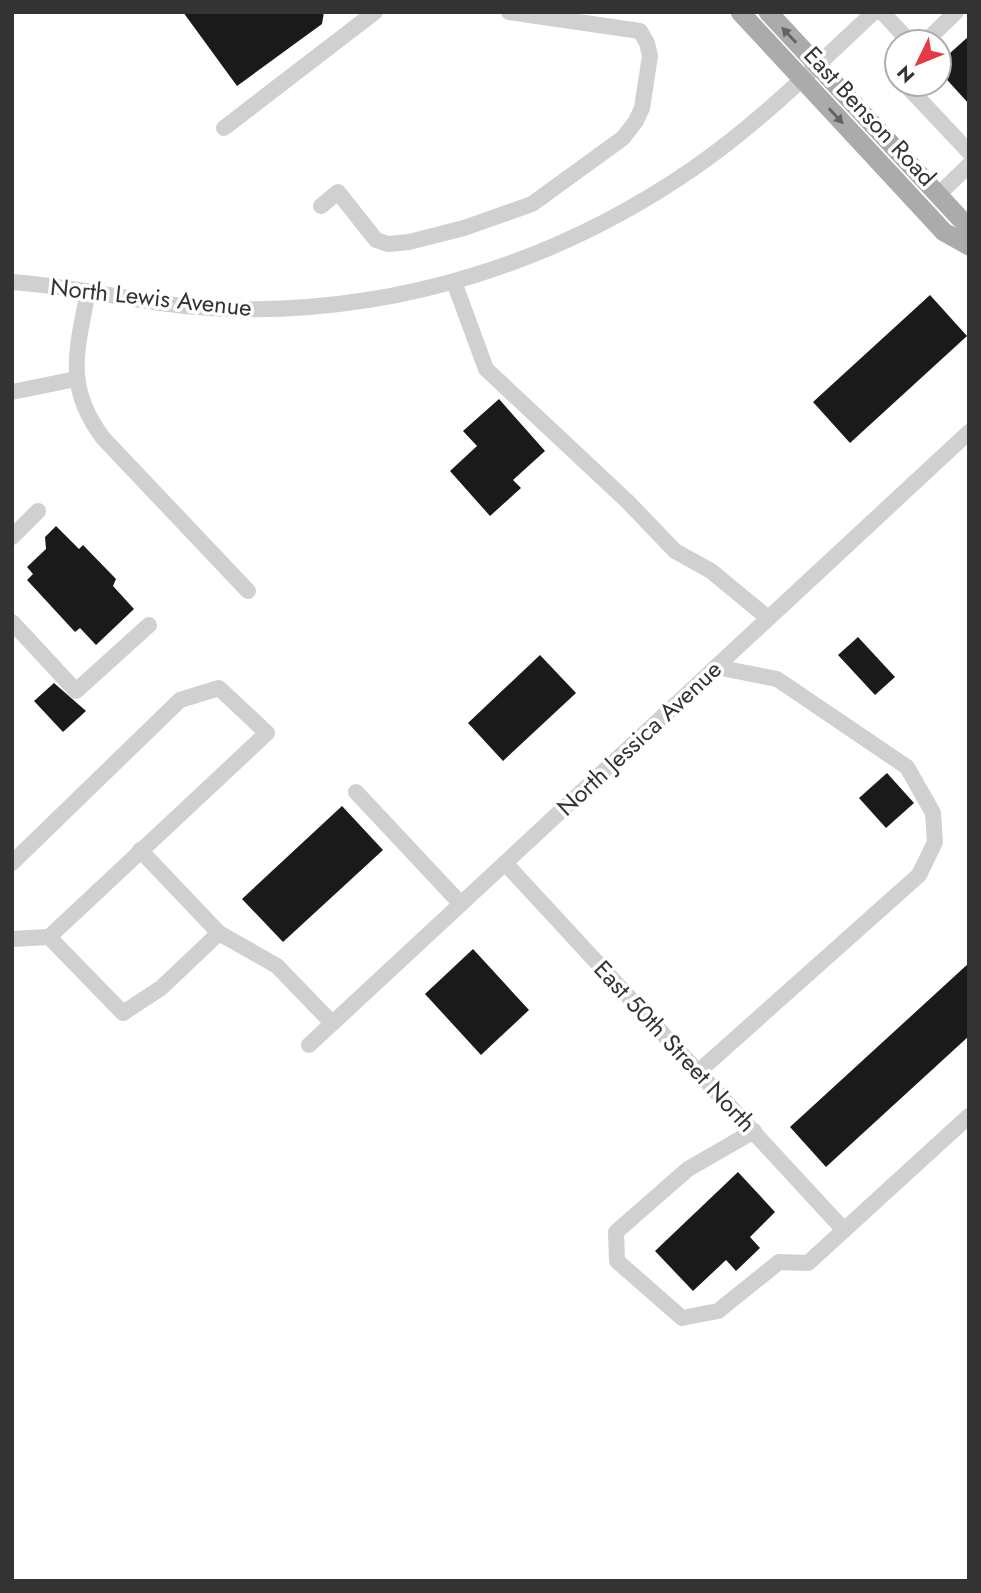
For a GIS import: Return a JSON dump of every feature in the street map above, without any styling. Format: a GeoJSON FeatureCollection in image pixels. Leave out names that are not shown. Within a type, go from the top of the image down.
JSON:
{"type":"FeatureCollection","features":[{"type":"Feature","properties":{"kind":"main road","name":"East Benson Road"},"geometry":{"type":"LineString","coordinates":[[740,12],[944,232],[969,246]]}},
{"type":"Feature","properties":{"kind":"main road","name":"East Benson Road"},"geometry":{"type":"LineString","coordinates":[[768,12],[969,228]]}},
{"type":"Feature","properties":{"kind":"street"},"geometry":{"type":"LineString","coordinates":[[224,128],[375,12]]}},
{"type":"Feature","properties":{"kind":"street"},"geometry":{"type":"LineString","coordinates":[[321,206],[338,192],[376,240],[388,244],[409,242],[532,204],[623,138],[642,108],[650,56],[640,31],[509,12]]}},
{"type":"Feature","properties":{"kind":"street","name":"North Lewis Avenue"},"geometry":{"type":"LineString","coordinates":[[12,282],[188,306],[262,309],[365,301],[454,282],[553,248],[637,205],[718,151],[802,79],[874,12]]}},
{"type":"Feature","properties":{"kind":"street"},"geometry":{"type":"LineString","coordinates":[[882,12],[897,28]]}},
{"type":"Feature","properties":{"kind":"street"},"geometry":{"type":"LineString","coordinates":[[939,28],[956,12]]}},
{"type":"Feature","properties":{"kind":"street"},"geometry":{"type":"LineString","coordinates":[[918,98],[969,152]]}},
{"type":"Feature","properties":{"kind":"street"},"geometry":{"type":"LineString","coordinates":[[937,195],[969,165]]}},
{"type":"Feature","properties":{"kind":"street"},"geometry":{"type":"LineString","coordinates":[[454,282],[486,369],[628,502],[675,551],[711,571],[768,618]]}},
{"type":"Feature","properties":{"kind":"street"},"geometry":{"type":"LineString","coordinates":[[88,291],[75,362],[76,379],[84,409],[103,438],[248,591]]}},
{"type":"Feature","properties":{"kind":"street"},"geometry":{"type":"LineString","coordinates":[[12,392],[76,379]]}},
{"type":"Feature","properties":{"kind":"street","name":"North Jessica Avenue"},"geometry":{"type":"LineString","coordinates":[[309,1045],[969,432]]}},
{"type":"Feature","properties":{"kind":"street"},"geometry":{"type":"LineString","coordinates":[[12,537],[38,511]]}},
{"type":"Feature","properties":{"kind":"street"},"geometry":{"type":"LineString","coordinates":[[12,622],[76,691],[149,625]]}},
{"type":"Feature","properties":{"kind":"street"},"geometry":{"type":"LineString","coordinates":[[698,1072],[919,875],[934,842],[933,813],[907,767],[776,680],[716,667]]}},
{"type":"Feature","properties":{"kind":"street"},"geometry":{"type":"LineString","coordinates":[[12,863],[180,701],[219,688],[267,733],[49,937],[12,939]]}},
{"type":"Feature","properties":{"kind":"street"},"geometry":{"type":"LineString","coordinates":[[356,792],[461,904]]}},
{"type":"Feature","properties":{"kind":"street"},"geometry":{"type":"LineString","coordinates":[[141,850],[219,933],[276,966],[332,1023]]}},
{"type":"Feature","properties":{"kind":"street","name":"East 50th Street North"},"geometry":{"type":"LineString","coordinates":[[505,863],[845,1230]]}},
{"type":"Feature","properties":{"kind":"street"},"geometry":{"type":"LineString","coordinates":[[49,937],[123,1013],[161,988],[219,933]]}},
{"type":"Feature","properties":{"kind":"street"},"geometry":{"type":"LineString","coordinates":[[754,1132],[688,1169],[616,1232],[617,1261],[682,1318],[718,1311],[779,1262],[808,1263],[969,1116]]}},
{"type":"Feature","properties":{"kind":"building"},"geometry":{"type":"Polygon","coordinates":[[[183,12],[324,12],[322,24],[237,86],[183,12]]]}},
{"type":"Feature","properties":{"kind":"building"},"geometry":{"type":"Polygon","coordinates":[[[969,36],[969,104],[953,86],[953,50],[969,36]]]}},
{"type":"Feature","properties":{"kind":"building"},"geometry":{"type":"Polygon","coordinates":[[[930,295],[967,336],[850,443],[813,402],[930,295]]]}},
{"type":"Feature","properties":{"kind":"building"},"geometry":{"type":"Polygon","coordinates":[[[499,399],[545,451],[513,480],[521,488],[490,516],[450,471],[477,446],[463,431],[499,399]]]}},
{"type":"Feature","properties":{"kind":"building"},"geometry":{"type":"Polygon","coordinates":[[[56,526],[79,549],[83,545],[116,579],[113,586],[134,609],[96,645],[80,628],[75,632],[27,580],[33,574],[27,567],[46,549],[45,537],[56,526]]]}},
{"type":"Feature","properties":{"kind":"building"},"geometry":{"type":"Polygon","coordinates":[[[858,637],[895,677],[875,695],[838,655],[858,637]]]}},
{"type":"Feature","properties":{"kind":"building"},"geometry":{"type":"Polygon","coordinates":[[[540,655],[576,693],[503,761],[468,723],[540,655]]]}},
{"type":"Feature","properties":{"kind":"building"},"geometry":{"type":"Polygon","coordinates":[[[54,683],[86,711],[63,732],[34,701],[54,683]]]}},
{"type":"Feature","properties":{"kind":"building"},"geometry":{"type":"Polygon","coordinates":[[[887,773],[914,803],[886,828],[859,798],[887,773]]]}},
{"type":"Feature","properties":{"kind":"building"},"geometry":{"type":"Polygon","coordinates":[[[342,806],[383,850],[283,942],[242,899],[342,806]]]}},
{"type":"Feature","properties":{"kind":"building"},"geometry":{"type":"Polygon","coordinates":[[[473,949],[529,1010],[481,1055],[425,994],[473,949]]]}},
{"type":"Feature","properties":{"kind":"building"},"geometry":{"type":"Polygon","coordinates":[[[969,963],[969,1036],[826,1167],[790,1127],[969,963]]]}},
{"type":"Feature","properties":{"kind":"building"},"geometry":{"type":"Polygon","coordinates":[[[738,1172],[775,1212],[750,1237],[760,1248],[736,1271],[726,1260],[693,1291],[655,1251],[738,1172]]]}}]}
